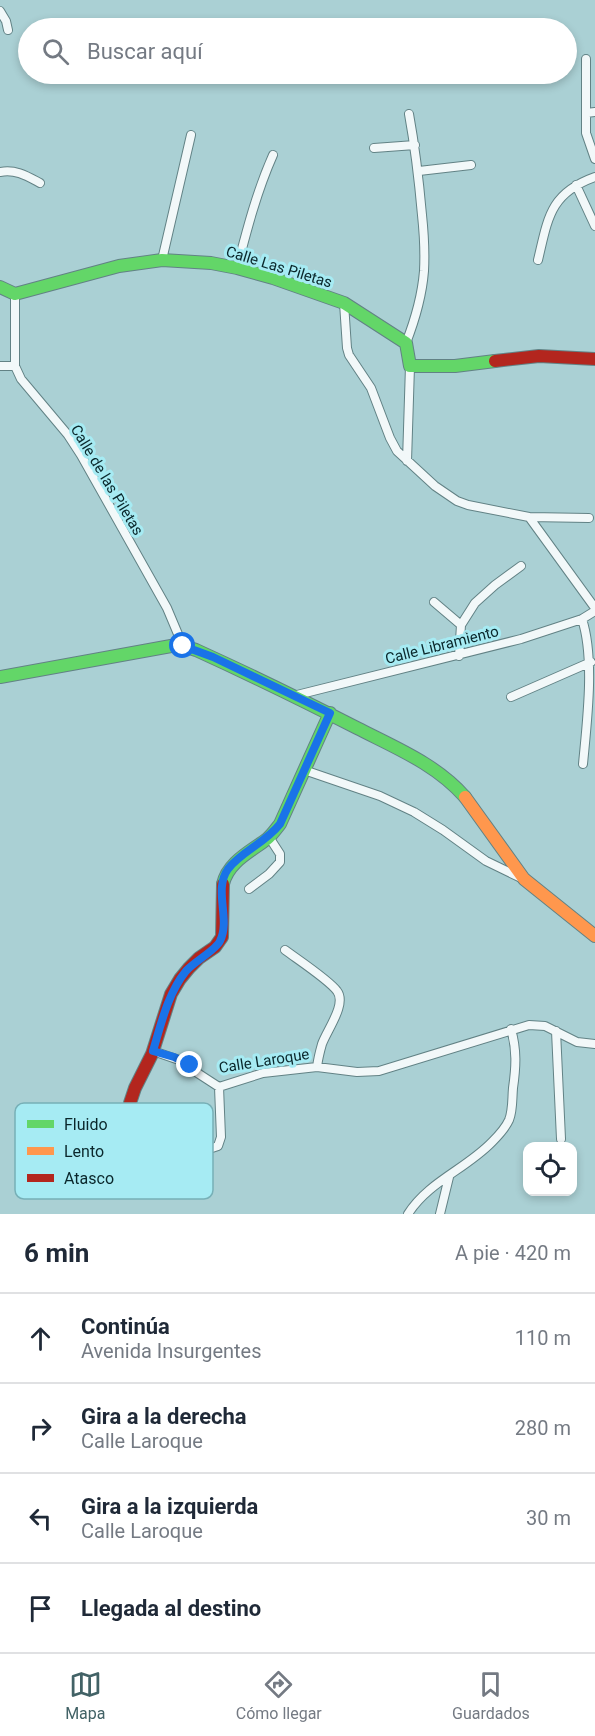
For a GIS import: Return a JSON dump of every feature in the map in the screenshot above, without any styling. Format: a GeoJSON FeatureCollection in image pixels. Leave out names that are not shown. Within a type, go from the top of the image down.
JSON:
{"type":"FeatureCollection","features":[{"type":"Feature","properties":{"kind":"street"},"geometry":{"type":"LineString","coordinates":[[0,11],[8,30]]}},
{"type":"Feature","properties":{"kind":"street"},"geometry":{"type":"LineString","coordinates":[[586,59],[590,112],[586,133],[595,159]]}},
{"type":"Feature","properties":{"kind":"street"},"geometry":{"type":"LineString","coordinates":[[407,460],[410,366],[406,343],[414,323],[420,297],[425,249],[410,114]]}},
{"type":"Feature","properties":{"kind":"street"},"geometry":{"type":"LineString","coordinates":[[162,260],[191,135]]}},
{"type":"Feature","properties":{"kind":"street"},"geometry":{"type":"LineString","coordinates":[[374,148],[415,145]]}},
{"type":"Feature","properties":{"kind":"street"},"geometry":{"type":"LineString","coordinates":[[237,268],[262,179],[273,155]]}},
{"type":"Feature","properties":{"kind":"street"},"geometry":{"type":"LineString","coordinates":[[418,171],[471,165]]}},
{"type":"Feature","properties":{"kind":"street"},"geometry":{"type":"LineString","coordinates":[[0,172],[15,171],[40,183]]}},
{"type":"Feature","properties":{"kind":"street"},"geometry":{"type":"LineString","coordinates":[[538,260],[548,219],[562,195],[576,185],[595,177]]}},
{"type":"Feature","properties":{"kind":"street"},"geometry":{"type":"LineString","coordinates":[[576,185],[595,226]]}},
{"type":"Feature","properties":{"kind":"street","name":"Calle Las Piletas"},"geometry":{"type":"LineString","coordinates":[[15,294],[97,271],[162,260],[202,262],[237,268],[273,278],[344,303],[406,343]]}},
{"type":"Feature","properties":{"kind":"street"},"geometry":{"type":"LineString","coordinates":[[0,287],[15,294],[15,366],[0,366]]}},
{"type":"Feature","properties":{"kind":"street"},"geometry":{"type":"LineString","coordinates":[[344,303],[349,355],[371,388],[390,438],[398,451],[435,486],[457,501],[468,505],[529,517],[589,518]]}},
{"type":"Feature","properties":{"kind":"street"},"geometry":{"type":"LineString","coordinates":[[410,366],[455,366],[539,356],[595,359]]}},
{"type":"Feature","properties":{"kind":"street","name":"Calle de las Piletas"},"geometry":{"type":"LineString","coordinates":[[15,366],[25,384],[68,435],[81,455],[167,608],[183,646]]}},
{"type":"Feature","properties":{"kind":"street"},"geometry":{"type":"LineString","coordinates":[[529,517],[595,610]]}},
{"type":"Feature","properties":{"kind":"street"},"geometry":{"type":"LineString","coordinates":[[459,656],[460,625],[475,603],[483,594],[521,566]]}},
{"type":"Feature","properties":{"kind":"street"},"geometry":{"type":"LineString","coordinates":[[434,602],[460,625]]}},
{"type":"Feature","properties":{"kind":"street","name":"Calle Libramiento"},"geometry":{"type":"LineString","coordinates":[[293,696],[521,639],[582,619],[595,610]]}},
{"type":"Feature","properties":{"kind":"street"},"geometry":{"type":"LineString","coordinates":[[582,619],[589,639],[591,662],[583,764]]}},
{"type":"Feature","properties":{"kind":"street"},"geometry":{"type":"LineString","coordinates":[[0,677],[156,647],[183,646],[213,657],[330,713],[418,759],[445,776],[478,813],[525,879],[595,936]]}},
{"type":"Feature","properties":{"kind":"street"},"geometry":{"type":"LineString","coordinates":[[511,697],[591,662]]}},
{"type":"Feature","properties":{"kind":"street"},"geometry":{"type":"LineString","coordinates":[[131,1103],[179,981],[200,958],[219,943],[223,928],[222,889],[225,874],[236,861],[269,837],[280,824],[330,713]]}},
{"type":"Feature","properties":{"kind":"street"},"geometry":{"type":"LineString","coordinates":[[304,770],[380,796],[414,812],[444,830],[486,861],[525,879]]}},
{"type":"Feature","properties":{"kind":"street"},"geometry":{"type":"LineString","coordinates":[[249,889],[269,874],[280,862],[280,854],[269,837]]}},
{"type":"Feature","properties":{"kind":"street"},"geometry":{"type":"LineString","coordinates":[[285,950],[329,983],[340,996],[339,1006],[322,1042],[317,1067]]}},
{"type":"Feature","properties":{"kind":"street","name":"Calle Laroque"},"geometry":{"type":"LineString","coordinates":[[153,1051],[182,1060],[219,1087],[263,1073],[317,1067],[357,1072],[379,1071],[529,1025],[545,1026],[577,1041],[595,1044]]}},
{"type":"Feature","properties":{"kind":"street"},"geometry":{"type":"LineString","coordinates":[[408,1214],[419,1198],[488,1147],[509,1120],[512,1110],[516,1057],[511,1029]]}},
{"type":"Feature","properties":{"kind":"street"},"geometry":{"type":"LineString","coordinates":[[556,1032],[561,1139]]}},
{"type":"Feature","properties":{"kind":"street"},"geometry":{"type":"LineString","coordinates":[[213,1148],[218,1146],[221,1137],[219,1087]]}},
{"type":"Feature","properties":{"kind":"street"},"geometry":{"type":"LineString","coordinates":[[440,1214],[449,1176]]}},
{"type":"Feature","properties":{"kind":"traffic: fast"},"geometry":{"type":"LineString","coordinates":[[0,287],[15,294],[119,266],[162,260],[211,263],[273,278],[344,303],[406,343],[410,366],[455,366],[495,361]]}},
{"type":"Feature","properties":{"kind":"traffic: fast"},"geometry":{"type":"LineString","coordinates":[[0,677],[171,646],[183,646],[257,679],[401,750],[441,775],[465,797]]}},
{"type":"Feature","properties":{"kind":"traffic: fast"},"geometry":{"type":"LineString","coordinates":[[223,884],[235,864],[269,837],[280,824],[330,713]]}},
{"type":"Feature","properties":{"kind":"traffic: slow"},"geometry":{"type":"LineString","coordinates":[[465,797],[524,879],[595,936]]}},
{"type":"Feature","properties":{"kind":"traffic: jam"},"geometry":{"type":"LineString","coordinates":[[495,361],[539,356],[595,359]]}},
{"type":"Feature","properties":{"kind":"traffic: jam"},"geometry":{"type":"LineString","coordinates":[[130,1103],[152,1054],[171,994],[189,968],[215,947],[222,937],[223,884]]}},
{"type":"Feature","properties":{"kind":"route"},"geometry":{"type":"LineString","coordinates":[[183,646],[213,657],[330,713],[280,824],[269,837],[236,861],[225,874],[222,889],[223,928],[219,943],[189,969],[179,981],[172,996],[153,1051],[182,1060],[190,1065]]}}]}
